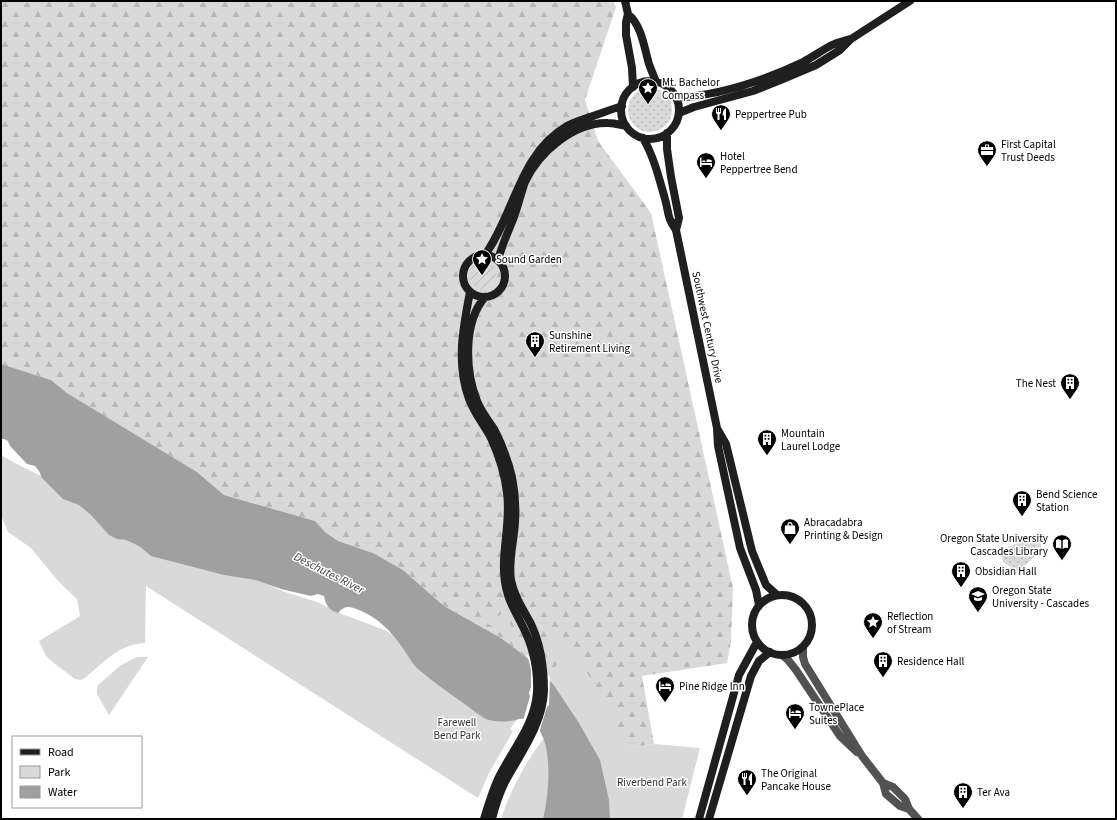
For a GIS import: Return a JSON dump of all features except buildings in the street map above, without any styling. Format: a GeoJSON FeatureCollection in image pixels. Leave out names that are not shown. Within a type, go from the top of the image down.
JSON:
{"type":"FeatureCollection","features":[{"type":"Feature","properties":{"kind":"main road"},"geometry":{"type":"LineString","coordinates":[[625,1],[628,14],[626,22],[626,35],[634,86]]}},
{"type":"Feature","properties":{"kind":"main road"},"geometry":{"type":"LineString","coordinates":[[676,98],[700,96],[727,90],[779,73],[834,44],[850,39],[910,1]]}},
{"type":"Feature","properties":{"kind":"main road"},"geometry":{"type":"LineString","coordinates":[[628,14],[634,19],[656,82]]}},
{"type":"Feature","properties":{"kind":"main road"},"geometry":{"type":"LineString","coordinates":[[679,113],[694,107],[753,91],[798,73],[816,65],[840,50],[850,39]]}},
{"type":"Feature","properties":{"kind":"main road"},"geometry":{"type":"LineString","coordinates":[[648,81],[656,82],[665,85],[671,91],[676,98],[679,113],[673,127],[667,133],[652,139],[643,138],[631,132],[626,126],[623,120],[622,106],[628,92],[634,86],[648,81]]}},
{"type":"Feature","properties":{"kind":"main road"},"geometry":{"type":"LineString","coordinates":[[485,255],[494,242],[531,160],[545,143],[569,125],[622,106]]}},
{"type":"Feature","properties":{"kind":"main road"},"geometry":{"type":"LineString","coordinates":[[498,260],[525,183],[533,169],[546,152],[561,138],[596,124],[609,123],[626,126]]}},
{"type":"Feature","properties":{"kind":"main road","name":"Southwest Century Drive"},"geometry":{"type":"LineString","coordinates":[[667,133],[670,177],[679,218],[676,230]]}},
{"type":"Feature","properties":{"kind":"main road","name":"Southwest Century Drive"},"geometry":{"type":"LineString","coordinates":[[643,138],[652,153],[666,201],[670,221],[676,230],[717,428],[718,446],[740,548],[756,590],[759,605]]}},
{"type":"Feature","properties":{"kind":"main road"},"geometry":{"type":"LineString","coordinates":[[485,255],[498,260],[504,270],[505,280],[503,286],[496,294],[480,297],[470,292],[464,280],[466,267],[474,258],[485,255]]}},
{"type":"Feature","properties":{"kind":"main road"},"geometry":{"type":"LineString","coordinates":[[470,292],[462,335],[461,364],[465,387],[474,410],[500,459],[505,477],[509,508],[503,568],[508,596],[531,644],[535,657],[537,675],[537,693],[530,723],[501,781],[492,819]]}},
{"type":"Feature","properties":{"kind":"main road"},"geometry":{"type":"LineString","coordinates":[[484,819],[493,790],[501,781],[530,738],[540,712],[544,694],[542,656],[536,637],[525,612],[515,595],[512,580],[510,565],[515,523],[515,500],[512,479],[506,455],[495,431],[477,402],[470,380],[468,358],[472,320],[476,310],[486,297]]}},
{"type":"Feature","properties":{"kind":"main road","name":"Southwest Century Drive"},"geometry":{"type":"LineString","coordinates":[[717,428],[726,444],[752,551],[766,585],[777,595]]}},
{"type":"Feature","properties":{"kind":"main road"},"geometry":{"type":"LineString","coordinates":[[784,594],[793,596],[801,601],[810,613],[812,620],[812,630],[809,639],[803,647],[795,652],[782,656],[770,652],[757,642],[753,633],[752,623],[754,614],[759,605],[766,599],[777,595],[784,594]]}},
{"type":"Feature","properties":{"kind":"main road"},"geometry":{"type":"LineString","coordinates":[[699,819],[739,675],[757,642]]}},
{"type":"Feature","properties":{"kind":"main road"},"geometry":{"type":"LineString","coordinates":[[709,819],[750,676],[759,661],[770,652]]}},
{"type":"Feature","properties":{"kind":"street"},"geometry":{"type":"LineString","coordinates":[[803,647],[805,664],[862,756],[883,783],[886,794],[900,806],[909,809],[918,819]]}},
{"type":"Feature","properties":{"kind":"street"},"geometry":{"type":"LineString","coordinates":[[782,656],[788,660],[796,670],[840,736],[850,747],[862,756]]}},
{"type":"Feature","properties":{"kind":"green space"},"geometry":{"type":"Polygon","coordinates":[[[1,1],[613,1],[616,7],[585,100],[598,141],[651,213],[733,588],[731,641],[727,663],[642,676],[654,744],[628,748],[553,684],[526,657],[501,638],[444,606],[403,570],[373,553],[338,541],[325,532],[314,521],[224,495],[197,472],[67,393],[51,380],[1,364],[1,1]]]}},
{"type":"Feature","properties":{"kind":"green space"},"geometry":{"type":"Polygon","coordinates":[[[646,88],[654,88],[659,89],[666,94],[671,101],[671,119],[666,126],[659,131],[646,132],[638,129],[631,122],[628,114],[628,106],[631,98],[638,91],[646,88]]]}},
{"type":"Feature","properties":{"kind":"green space"},"geometry":{"type":"Polygon","coordinates":[[[483,262],[493,266],[497,276],[493,286],[483,290],[473,286],[469,276],[473,266],[483,262]]]}},
{"type":"Feature","properties":{"kind":"green space","name":"Farewell Bend Park"},"geometry":{"type":"Polygon","coordinates":[[[1,455],[55,483],[282,591],[317,602],[342,614],[387,631],[407,646],[519,717],[510,729],[513,731],[489,773],[478,798],[146,586],[145,643],[136,644],[120,650],[105,660],[85,678],[81,680],[75,679],[46,656],[39,641],[80,616],[77,599],[59,582],[31,548],[8,532],[1,515],[1,455]]]}},
{"type":"Feature","properties":{"kind":"green space"},"geometry":{"type":"Polygon","coordinates":[[[1041,532],[1041,551],[1018,572],[1003,562],[1000,551],[1041,532]]]}},
{"type":"Feature","properties":{"kind":"green space"},"geometry":{"type":"Polygon","coordinates":[[[504,613],[515,632],[521,648],[486,622],[504,613]]]}},
{"type":"Feature","properties":{"kind":"green space","name":"Riverbend Park"},"geometry":{"type":"Polygon","coordinates":[[[543,625],[584,668],[610,707],[628,748],[654,744],[700,748],[682,819],[602,819],[553,692],[553,671],[558,662],[552,658],[543,625]]]}},
{"type":"Feature","properties":{"kind":"green space"},"geometry":{"type":"Polygon","coordinates":[[[137,657],[148,657],[109,715],[97,694],[97,686],[121,665],[137,657]]]}},
{"type":"Feature","properties":{"kind":"green space"},"geometry":{"type":"Polygon","coordinates":[[[542,733],[555,748],[551,819],[501,819],[519,777],[544,738],[541,736],[542,733]]]}},
{"type":"Feature","properties":{"kind":"water","name":"Deschutes River"},"geometry":{"type":"Polygon","coordinates":[[[1,364],[51,380],[67,393],[197,472],[224,495],[315,521],[325,532],[338,541],[373,553],[403,570],[444,606],[501,638],[526,657],[553,684],[579,723],[600,760],[609,800],[610,819],[543,819],[547,795],[548,765],[547,750],[543,737],[537,727],[526,719],[504,722],[490,720],[481,716],[418,669],[398,641],[372,616],[347,607],[338,613],[328,607],[324,596],[318,594],[311,596],[281,589],[256,580],[224,575],[151,556],[139,546],[109,535],[91,515],[79,505],[63,499],[42,478],[35,466],[27,464],[10,446],[8,441],[1,439],[1,364]]]}},
{"type":"Feature","properties":{"kind":"pier"},"geometry":{"type":"Polygon","coordinates":[[[526,654],[550,677],[549,705],[547,707],[539,733],[536,728],[523,721],[531,687],[531,670],[526,654]]]}},
{"type":"Feature","properties":{"kind":"place","name":"Mt. Bachelor Compass"},"geometry":{"type":"Point","coordinates":[648,105]}},
{"type":"Feature","properties":{"kind":"place","name":"Peppertree Pub"},"geometry":{"type":"Point","coordinates":[721,131]}},
{"type":"Feature","properties":{"kind":"place","name":"First Capital Trust Deeds"},"geometry":{"type":"Point","coordinates":[987,167]}},
{"type":"Feature","properties":{"kind":"place","name":"Hotel Peppertree Bend"},"geometry":{"type":"Point","coordinates":[706,179]}},
{"type":"Feature","properties":{"kind":"place","name":"Sound Garden"},"geometry":{"type":"Point","coordinates":[482,276]}},
{"type":"Feature","properties":{"kind":"place","name":"Sunshine Retirement Living"},"geometry":{"type":"Point","coordinates":[535,358]}},
{"type":"Feature","properties":{"kind":"place","name":"The Nest"},"geometry":{"type":"Point","coordinates":[1070,400]}},
{"type":"Feature","properties":{"kind":"place","name":"Mountain Laurel Lodge"},"geometry":{"type":"Point","coordinates":[767,456]}},
{"type":"Feature","properties":{"kind":"place","name":"Bend Science Station"},"geometry":{"type":"Point","coordinates":[1022,517]}},
{"type":"Feature","properties":{"kind":"place","name":"Abracadabra Printing & Design"},"geometry":{"type":"Point","coordinates":[790,545]}},
{"type":"Feature","properties":{"kind":"place","name":"Oregon State University Cascades Library"},"geometry":{"type":"Point","coordinates":[1062,561]}},
{"type":"Feature","properties":{"kind":"place","name":"Obsidian Hall"},"geometry":{"type":"Point","coordinates":[961,588]}},
{"type":"Feature","properties":{"kind":"place","name":"Oregon State University - Cascades"},"geometry":{"type":"Point","coordinates":[978,613]}},
{"type":"Feature","properties":{"kind":"place","name":"Reflection of Stream"},"geometry":{"type":"Point","coordinates":[873,639]}},
{"type":"Feature","properties":{"kind":"place","name":"Residence Hall"},"geometry":{"type":"Point","coordinates":[883,678]}},
{"type":"Feature","properties":{"kind":"place","name":"Pine Ridge Inn"},"geometry":{"type":"Point","coordinates":[665,703]}},
{"type":"Feature","properties":{"kind":"place","name":"TownePlace Suites"},"geometry":{"type":"Point","coordinates":[795,730]}},
{"type":"Feature","properties":{"kind":"place","name":"The Original Pancake House"},"geometry":{"type":"Point","coordinates":[747,796]}},
{"type":"Feature","properties":{"kind":"place","name":"Ter Ava"},"geometry":{"type":"Point","coordinates":[963,809]}}]}
